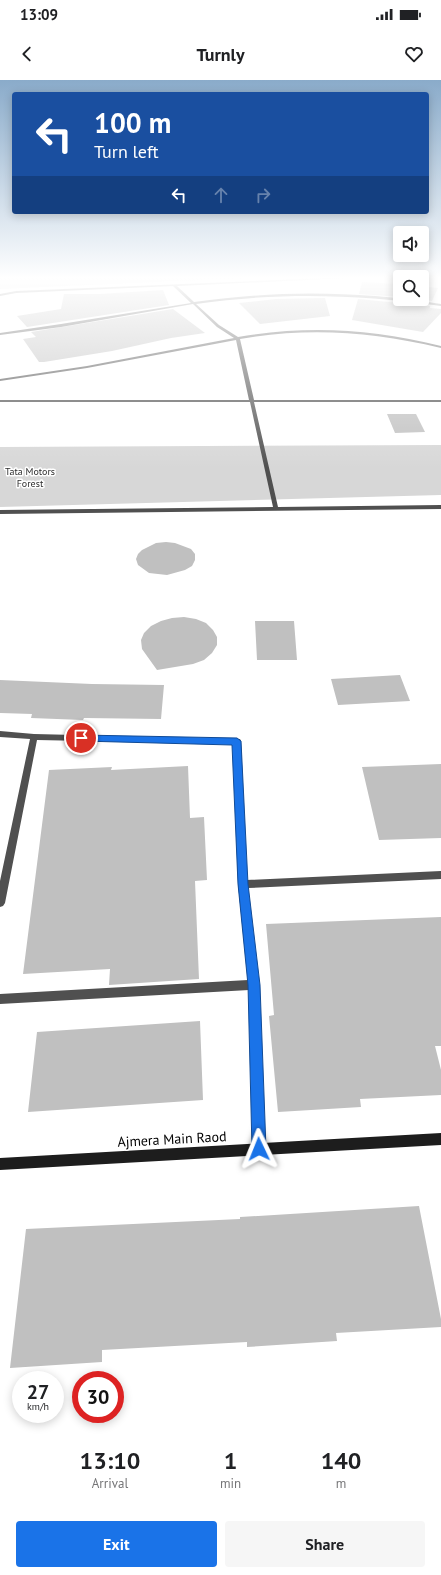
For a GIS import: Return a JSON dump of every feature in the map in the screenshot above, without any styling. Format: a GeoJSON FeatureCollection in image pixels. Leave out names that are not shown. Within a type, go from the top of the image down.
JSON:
{"type":"FeatureCollection","features":[{"type":"Feature","properties":{"kind":"street"},"geometry":{"type":"LineString","coordinates":[[0,380],[80,369],[226,341]]}},
{"type":"Feature","properties":{"kind":"street"},"geometry":{"type":"LineString","coordinates":[[239,341],[276,509]]}},
{"type":"Feature","properties":{"kind":"street"},"geometry":{"type":"LineString","coordinates":[[419,341],[441,346]]}},
{"type":"Feature","properties":{"kind":"street"},"geometry":{"type":"LineString","coordinates":[[0,401],[441,401]]}},
{"type":"Feature","properties":{"kind":"street"},"geometry":{"type":"LineString","coordinates":[[0,512],[441,506]]}},
{"type":"Feature","properties":{"kind":"street"},"geometry":{"type":"LineString","coordinates":[[0,734],[34,737],[237,741],[243,884],[254,985],[259,1149]]}},
{"type":"Feature","properties":{"kind":"street"},"geometry":{"type":"LineString","coordinates":[[0,903],[3,874],[34,737]]}},
{"type":"Feature","properties":{"kind":"street"},"geometry":{"type":"LineString","coordinates":[[243,884],[441,875]]}},
{"type":"Feature","properties":{"kind":"street"},"geometry":{"type":"LineString","coordinates":[[0,999],[254,985]]}},
{"type":"Feature","properties":{"kind":"street","name":"Ajmera Main Raod"},"geometry":{"type":"LineString","coordinates":[[0,1164],[441,1139]]}},
{"type":"Feature","properties":{"kind":"green space","name":"Tata Motors Forest"},"geometry":{"type":"Polygon","coordinates":[[[441,445],[441,495],[0,507],[0,447],[441,445]]]}},
{"type":"Feature","properties":{"kind":"building"},"geometry":{"type":"Polygon","coordinates":[[[25,341],[156,341],[112,351],[39,362],[25,341]]]}},
{"type":"Feature","properties":{"kind":"building"},"geometry":{"type":"Polygon","coordinates":[[[387,414],[416,414],[425,432],[395,433],[387,414]]]}},
{"type":"Feature","properties":{"kind":"building"},"geometry":{"type":"Polygon","coordinates":[[[156,543],[175,543],[191,549],[195,554],[195,560],[192,566],[185,570],[167,575],[149,573],[138,565],[136,559],[142,550],[156,543]]]}},
{"type":"Feature","properties":{"kind":"building"},"geometry":{"type":"Polygon","coordinates":[[[184,617],[196,619],[206,623],[217,637],[217,645],[212,653],[204,660],[193,664],[157,670],[142,649],[141,640],[144,633],[151,626],[161,621],[184,617]]]}},
{"type":"Feature","properties":{"kind":"building"},"geometry":{"type":"Polygon","coordinates":[[[255,621],[294,621],[297,660],[257,660],[255,621]]]}},
{"type":"Feature","properties":{"kind":"building"},"geometry":{"type":"Polygon","coordinates":[[[400,675],[410,701],[338,705],[331,679],[400,675]]]}},
{"type":"Feature","properties":{"kind":"building"},"geometry":{"type":"Polygon","coordinates":[[[0,680],[164,685],[161,719],[84,718],[83,720],[31,718],[32,714],[0,713],[0,680]]]}},
{"type":"Feature","properties":{"kind":"building"},"geometry":{"type":"Polygon","coordinates":[[[441,764],[441,838],[379,840],[362,767],[441,764]]]}},
{"type":"Feature","properties":{"kind":"building"},"geometry":{"type":"Polygon","coordinates":[[[188,766],[190,818],[204,817],[207,880],[195,881],[199,979],[109,985],[110,969],[23,974],[49,770],[112,767],[111,770],[188,766]]]}},
{"type":"Feature","properties":{"kind":"building"},"geometry":{"type":"Polygon","coordinates":[[[441,917],[441,1046],[435,1046],[441,1070],[441,1095],[360,1099],[361,1107],[278,1112],[269,1016],[274,1015],[266,924],[441,917]]]}},
{"type":"Feature","properties":{"kind":"building"},"geometry":{"type":"Polygon","coordinates":[[[200,1021],[203,1100],[28,1112],[37,1032],[200,1021]]]}},
{"type":"Feature","properties":{"kind":"building"},"geometry":{"type":"Polygon","coordinates":[[[419,1206],[441,1319],[441,1327],[336,1333],[337,1341],[247,1347],[247,1342],[102,1350],[102,1362],[10,1368],[26,1229],[240,1219],[240,1217],[419,1206]]]}},
{"type":"Feature","properties":{"kind":"route"},"geometry":{"type":"LineString","coordinates":[[81,738],[237,741],[243,884],[254,985],[259,1149]]}}]}
